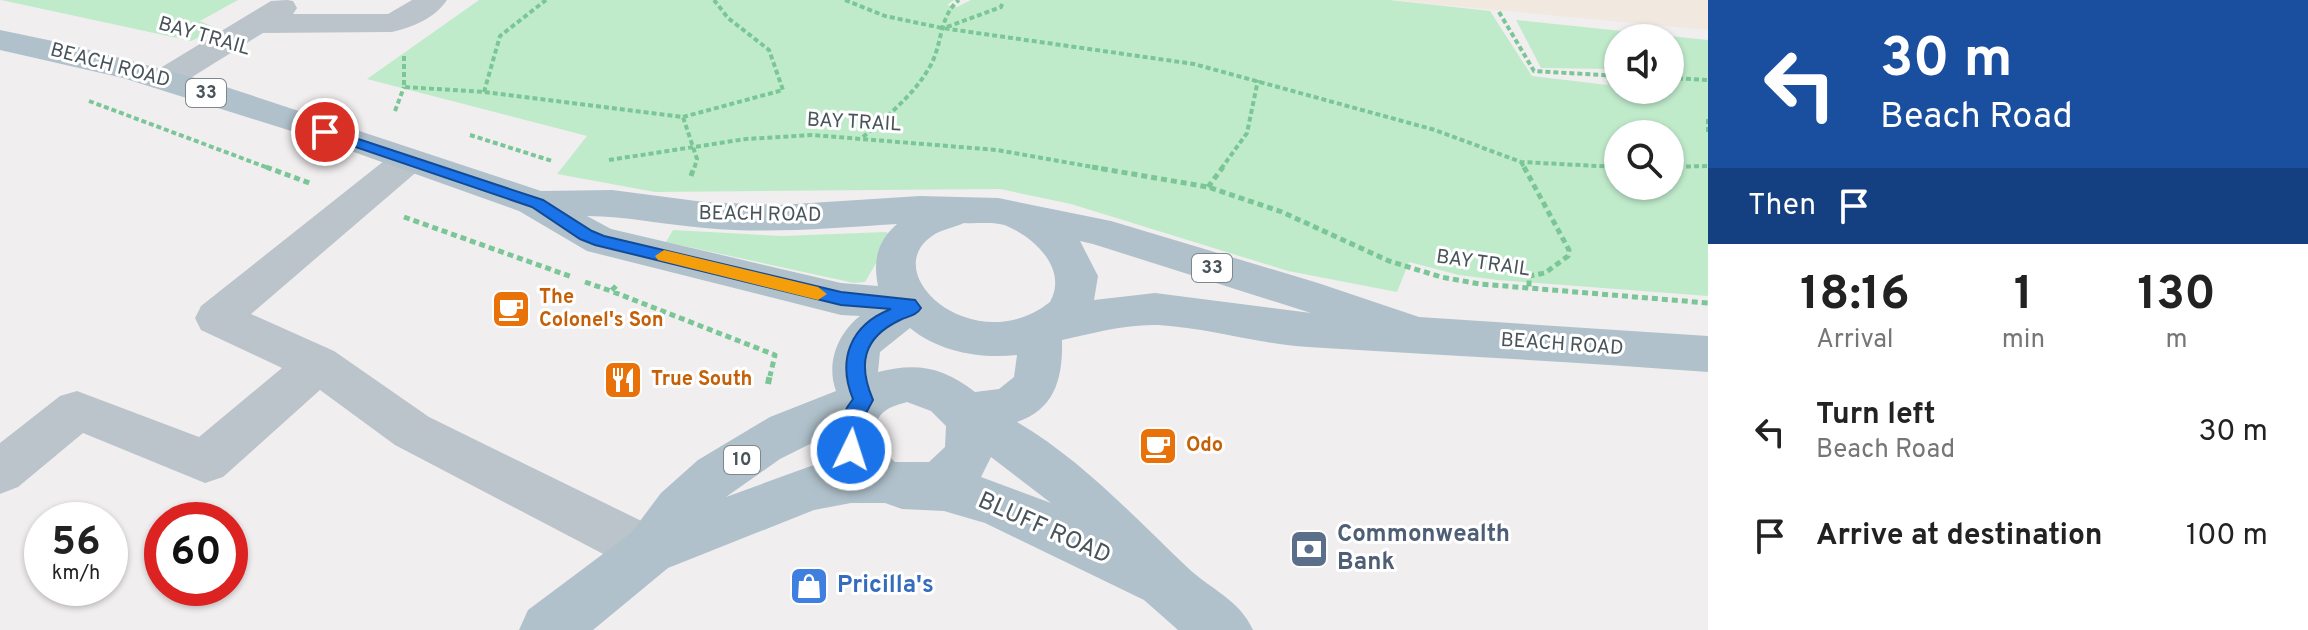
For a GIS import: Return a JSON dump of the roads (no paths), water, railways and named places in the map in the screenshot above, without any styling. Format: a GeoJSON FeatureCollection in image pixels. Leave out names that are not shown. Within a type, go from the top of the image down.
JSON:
{"type":"FeatureCollection","features":[{"type":"Feature","properties":{"kind":"main road","name":"BEACH ROAD"},"geometry":{"type":"LineString","coordinates":[[0,40],[84,57],[164,80],[537,204],[601,241],[841,299],[910,306]]}},
{"type":"Feature","properties":{"kind":"main road","name":"BEACH ROAD"},"geometry":{"type":"LineString","coordinates":[[537,204],[612,203],[704,215],[779,218],[920,209],[994,212],[1097,231],[1303,294],[1417,334]]}},
{"type":"Feature","properties":{"kind":"main road","name":"BEACH ROAD"},"geometry":{"type":"LineString","coordinates":[[1044,329],[1064,315],[1074,300],[1076,267],[1055,237],[1027,220],[994,212],[946,215],[925,224],[909,237],[898,253],[896,281],[910,306],[928,322],[965,337],[1012,339],[1107,314],[1155,309],[1208,314],[1304,330],[1417,334],[1708,354]]}},
{"type":"Feature","properties":{"kind":"main road"},"geometry":{"type":"LineString","coordinates":[[901,484],[865,469],[851,450],[848,430],[851,416],[861,402],[853,368],[863,340],[882,322],[910,306]]}},
{"type":"Feature","properties":{"kind":"main road"},"geometry":{"type":"LineString","coordinates":[[967,417],[1003,407],[1026,395],[1036,381],[1044,329]]}},
{"type":"Feature","properties":{"kind":"main road","name":"10"},"geometry":{"type":"LineString","coordinates":[[548,630],[649,551],[679,509],[706,484],[786,434],[888,387],[917,384],[945,393],[967,417],[972,440],[964,461],[956,471],[937,482],[901,484],[851,481],[811,488],[649,551]]}},
{"type":"Feature","properties":{"kind":"main road","name":"BLUFF ROAD"},"geometry":{"type":"LineString","coordinates":[[967,417],[1027,453],[1075,489],[1168,586],[1224,630]]}},
{"type":"Feature","properties":{"kind":"main road","name":"BLUFF ROAD"},"geometry":{"type":"LineString","coordinates":[[901,484],[950,488],[1024,516],[1168,586]]}},
{"type":"Feature","properties":{"kind":"lane"},"geometry":{"type":"LineString","coordinates":[[164,80],[294,0]]}},
{"type":"Feature","properties":{"kind":"lane"},"geometry":{"type":"LineString","coordinates":[[257,24],[380,24],[410,16],[432,0]]}},
{"type":"Feature","properties":{"kind":"lane"},"geometry":{"type":"LineString","coordinates":[[407,161],[217,318],[318,364],[412,431],[649,551]]}},
{"type":"Feature","properties":{"kind":"lane"},"geometry":{"type":"LineString","coordinates":[[0,472],[77,410],[205,462],[318,364]]}},
{"type":"Feature","properties":{"kind":"place","name":"The Colonel's Son"},"geometry":{"type":"Point","coordinates":[511,309]}},
{"type":"Feature","properties":{"kind":"place","name":"True South"},"geometry":{"type":"Point","coordinates":[623,380]}},
{"type":"Feature","properties":{"kind":"place","name":"Odo"},"geometry":{"type":"Point","coordinates":[1158,446]}},
{"type":"Feature","properties":{"kind":"place","name":"Commonwealth Bank"},"geometry":{"type":"Point","coordinates":[1309,549]}},
{"type":"Feature","properties":{"kind":"place","name":"Pricilla's"},"geometry":{"type":"Point","coordinates":[809,586]}}]}
